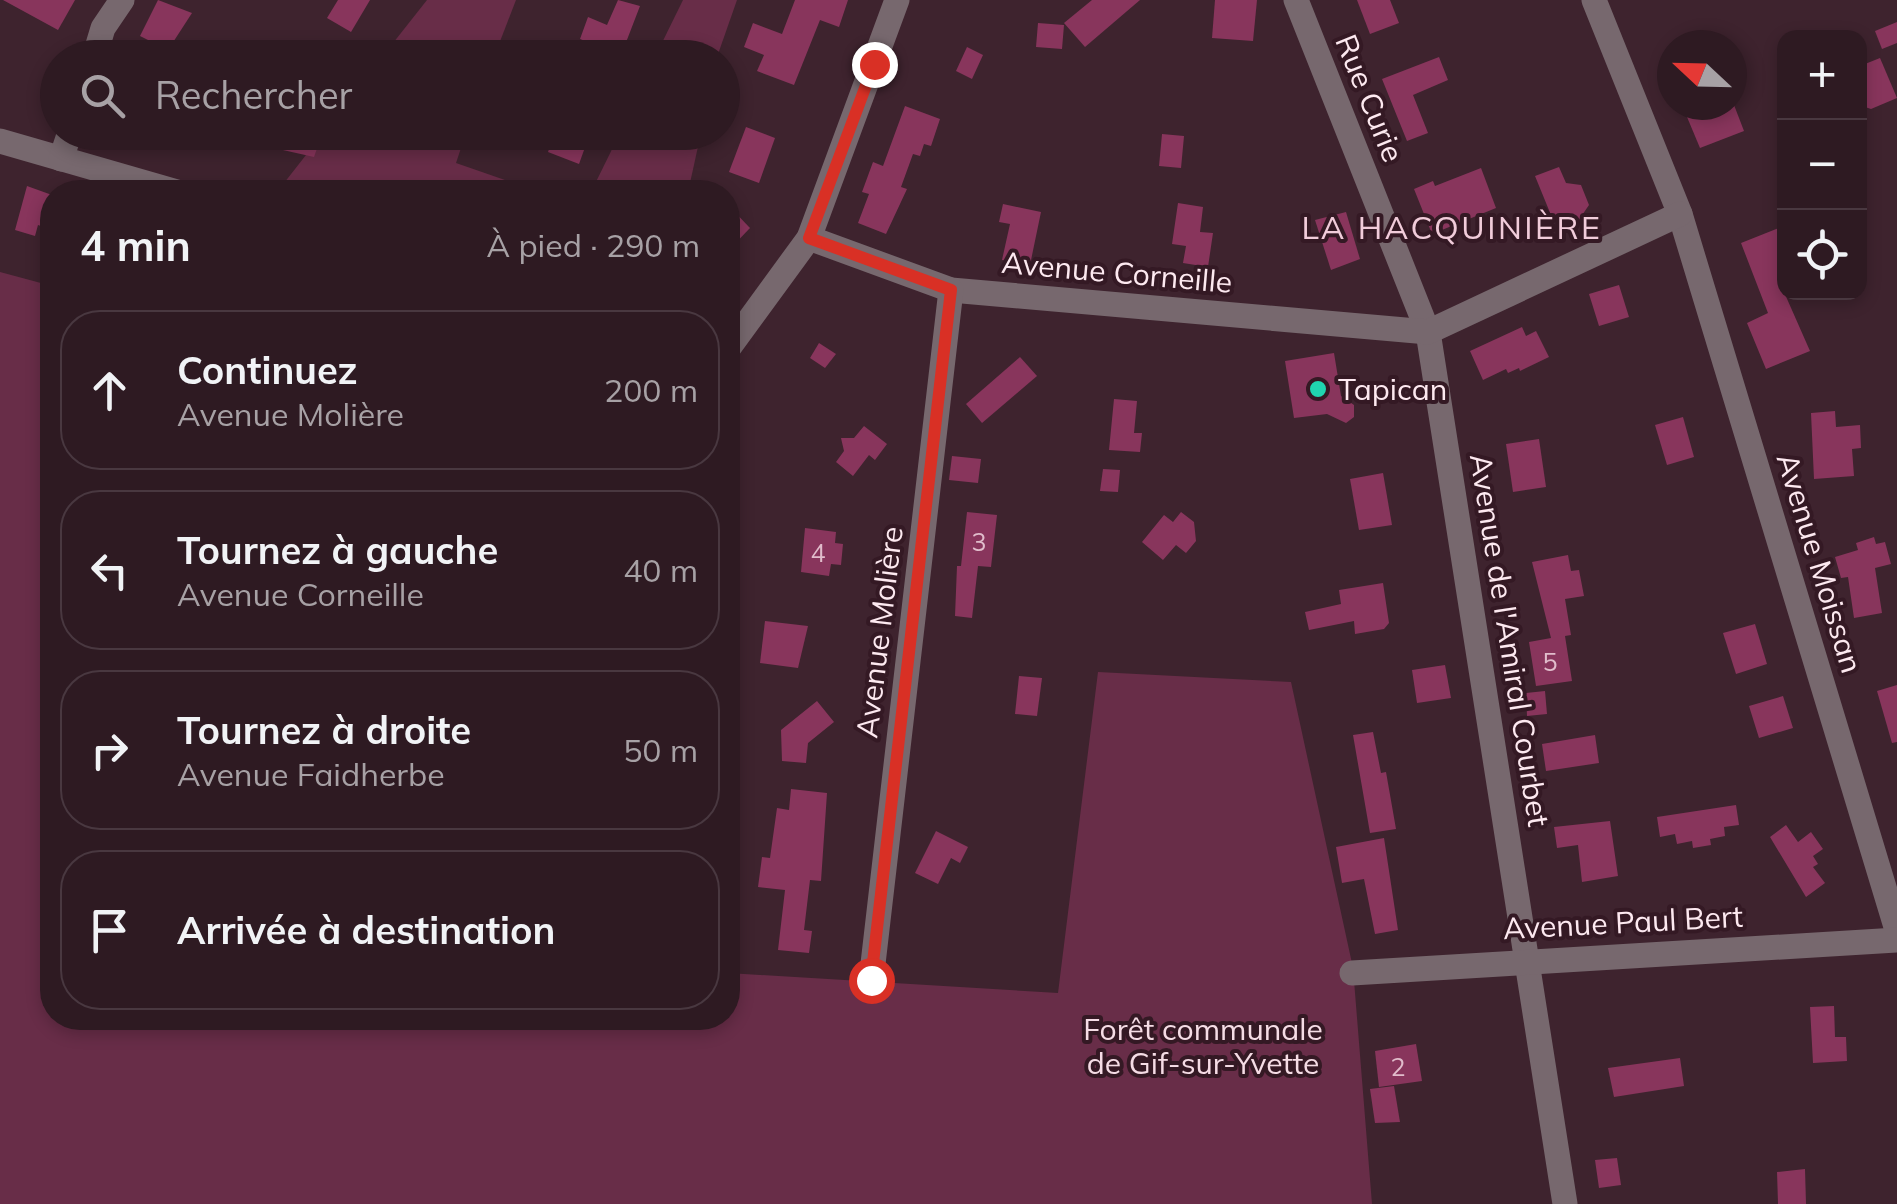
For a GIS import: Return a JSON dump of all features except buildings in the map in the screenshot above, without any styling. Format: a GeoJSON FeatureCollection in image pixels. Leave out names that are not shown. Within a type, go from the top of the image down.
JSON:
{"type":"FeatureCollection","features":[{"type":"Feature","properties":{"kind":"street"},"geometry":{"type":"LineString","coordinates":[[99,40],[122,0]]}},
{"type":"Feature","properties":{"kind":"street"},"geometry":{"type":"LineString","coordinates":[[740,333],[809,238],[897,0]]}},
{"type":"Feature","properties":{"kind":"street","name":"Rue Curie"},"geometry":{"type":"LineString","coordinates":[[1296,0],[1428,332]]}},
{"type":"Feature","properties":{"kind":"street","name":"Avenue Moissan"},"geometry":{"type":"LineString","coordinates":[[1594,0],[1680,214],[1897,930]]}},
{"type":"Feature","properties":{"kind":"street"},"geometry":{"type":"LineString","coordinates":[[0,141],[136,180]]}},
{"type":"Feature","properties":{"kind":"street"},"geometry":{"type":"LineString","coordinates":[[61,158],[64,150]]}},
{"type":"Feature","properties":{"kind":"street"},"geometry":{"type":"LineString","coordinates":[[1428,332],[1680,214]]}},
{"type":"Feature","properties":{"kind":"street","name":"Avenue Corneille"},"geometry":{"type":"LineString","coordinates":[[809,238],[951,290],[1428,332]]}},
{"type":"Feature","properties":{"kind":"street","name":"Avenue Molière"},"geometry":{"type":"LineString","coordinates":[[871,980],[951,290]]}},
{"type":"Feature","properties":{"kind":"street","name":"Avenue de l'Amiral Courbet"},"geometry":{"type":"LineString","coordinates":[[1428,332],[1565,1204]]}},
{"type":"Feature","properties":{"kind":"street","name":"Avenue Paul Bert"},"geometry":{"type":"LineString","coordinates":[[1352,973],[1528,959],[1897,940]]}},
{"type":"Feature","properties":{"kind":"green space"},"geometry":{"type":"Polygon","coordinates":[[[427,0],[516,0],[501,40],[395,40],[427,0]]]}},
{"type":"Feature","properties":{"kind":"green space"},"geometry":{"type":"Polygon","coordinates":[[[683,0],[737,0],[723,40],[663,40],[683,0]]]}},
{"type":"Feature","properties":{"kind":"green space"},"geometry":{"type":"Polygon","coordinates":[[[310,150],[460,150],[456,163],[505,180],[286,180],[310,150]]]}},
{"type":"Feature","properties":{"kind":"green space"},"geometry":{"type":"Polygon","coordinates":[[[612,150],[697,150],[691,180],[597,180],[612,150]]]}},
{"type":"Feature","properties":{"kind":"green space","name":"Forêt communale de Gif-sur-Yvette"},"geometry":{"type":"Polygon","coordinates":[[[0,272],[40,283],[40,1030],[740,1030],[740,974],[1058,993],[1098,672],[1291,682],[1353,968],[1372,1204],[0,1204],[0,272]]]}},
{"type":"Feature","properties":{"kind":"place","name":"Tapican"},"geometry":{"type":"Point","coordinates":[1318,389]}},
{"type":"Feature","properties":{"kind":"district","name":"LA HACQUINIÈRE"},"geometry":{"type":"Point","coordinates":[1452,227]}},
{"type":"Feature","properties":{"kind":"route"},"geometry":{"type":"LineString","coordinates":[[871,980],[951,290],[809,238],[874,64]]}}]}
